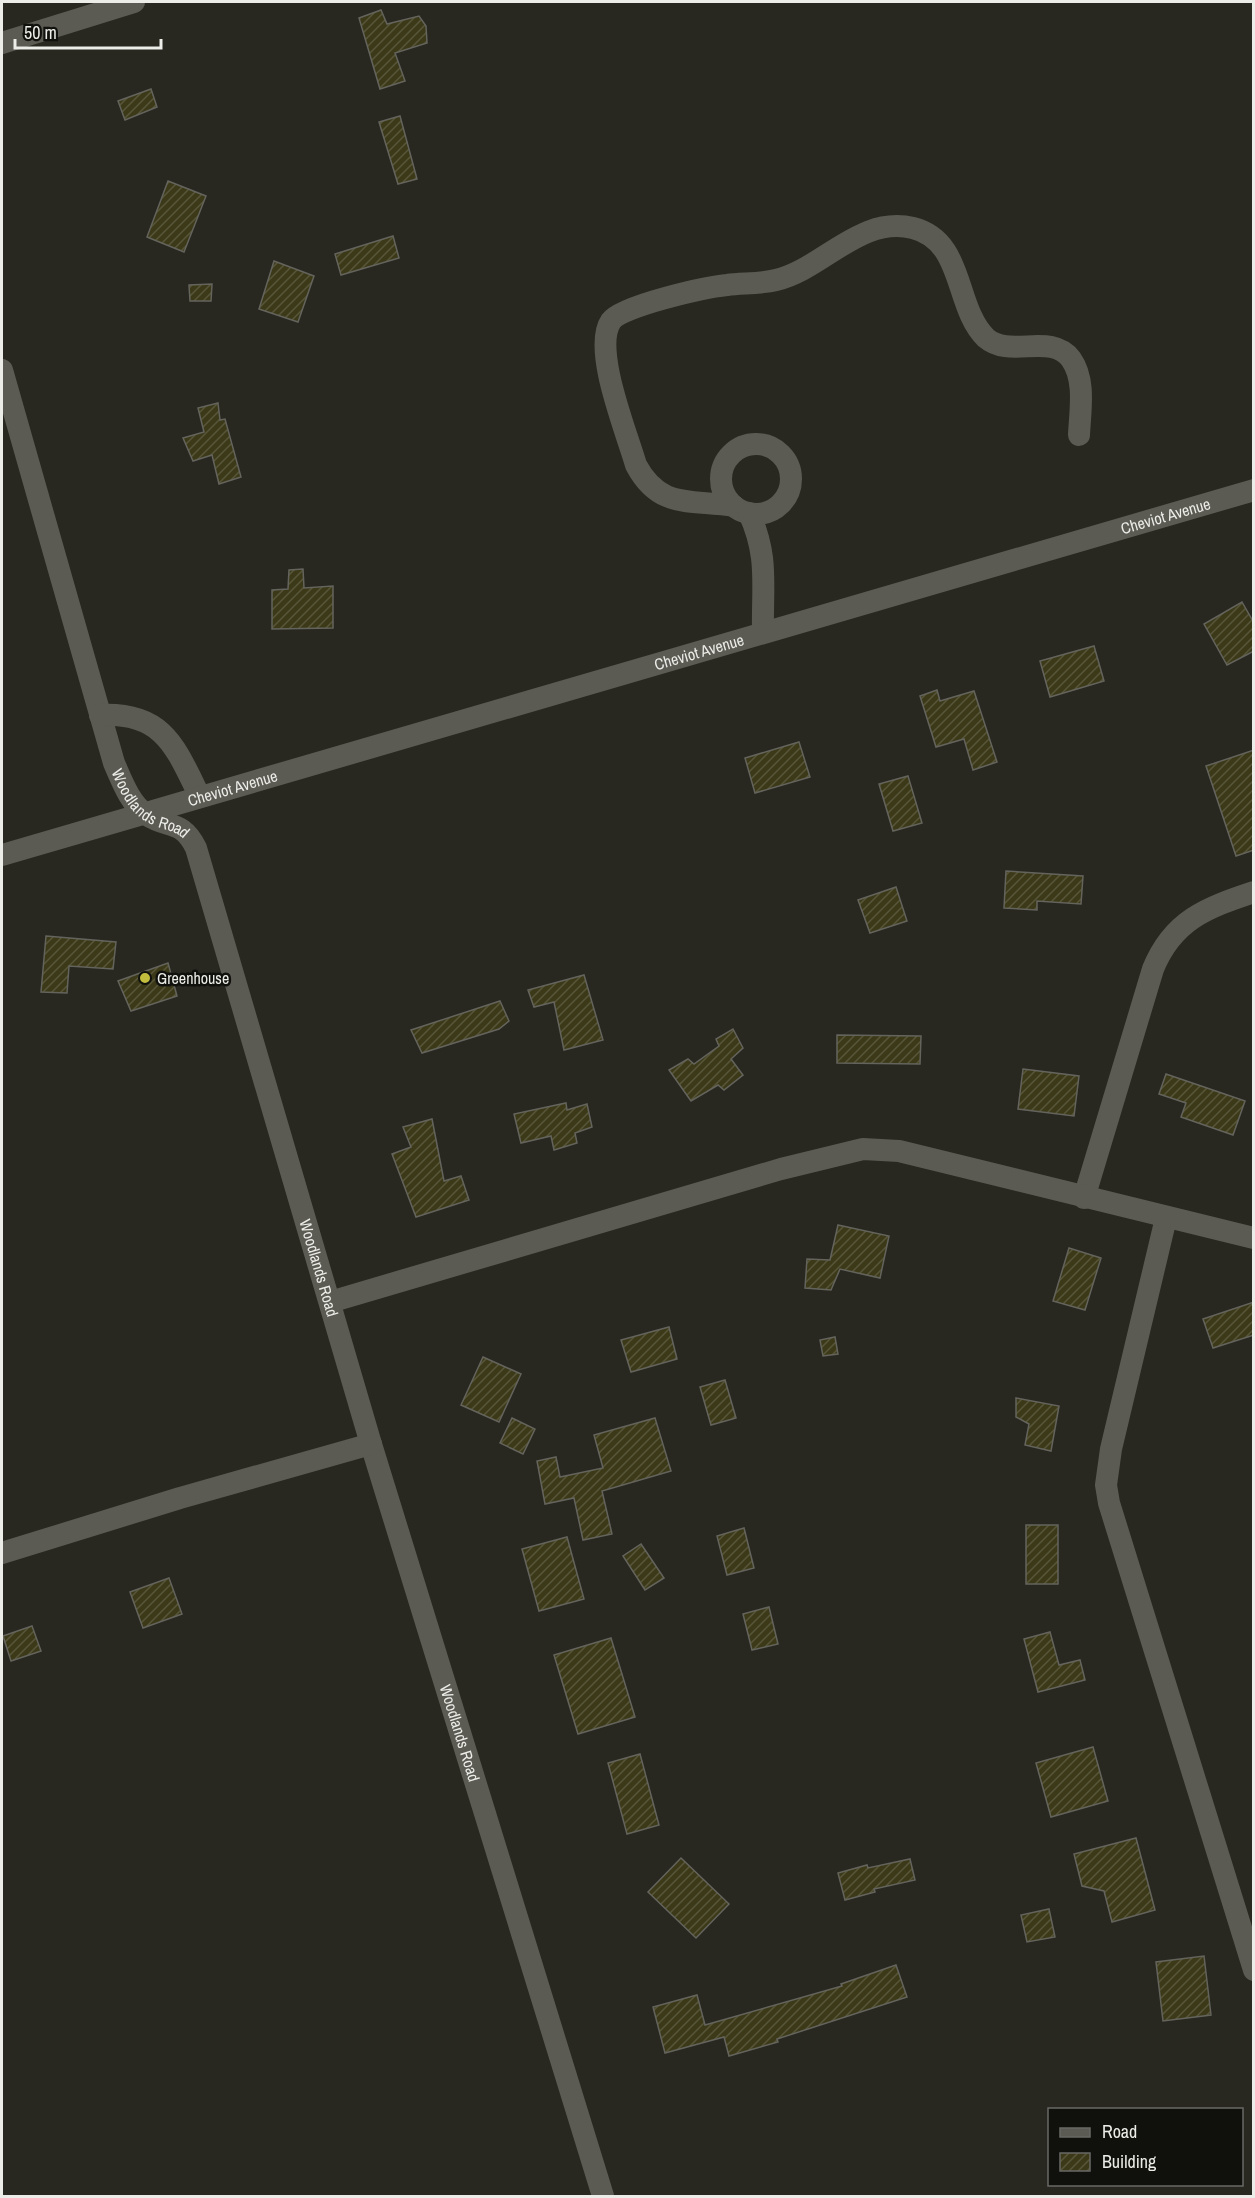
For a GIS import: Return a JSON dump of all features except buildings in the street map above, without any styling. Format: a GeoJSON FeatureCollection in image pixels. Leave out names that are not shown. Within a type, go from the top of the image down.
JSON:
{"type":"FeatureCollection","features":[{"type":"Feature","properties":{"kind":"street"},"geometry":{"type":"LineString","coordinates":[[2,43],[134,2]]}},
{"type":"Feature","properties":{"kind":"street"},"geometry":{"type":"LineString","coordinates":[[763,632],[764,557],[759,536],[741,509],[690,503],[664,496],[643,478],[636,465],[607,366],[606,333],[610,322],[626,309],[726,285],[777,280],[801,270],[843,243],[891,227],[903,226],[925,232],[943,249],[957,274],[971,313],[987,338],[1005,346],[1047,347],[1068,355],[1080,379],[1079,435]]}},
{"type":"Feature","properties":{"kind":"street","name":"Woodlands Road"},"geometry":{"type":"LineString","coordinates":[[2,370],[114,763],[131,797],[143,812],[183,829],[196,848],[371,1444],[603,2196]]}},
{"type":"Feature","properties":{"kind":"street","name":"Cheviot Avenue"},"geometry":{"type":"LineString","coordinates":[[2,855],[199,795],[1254,490]]}},
{"type":"Feature","properties":{"kind":"street"},"geometry":{"type":"LineString","coordinates":[[100,715],[135,716],[161,733],[179,753],[199,795]]}},
{"type":"Feature","properties":{"kind":"street"},"geometry":{"type":"LineString","coordinates":[[1084,1198],[1161,949],[1175,930],[1195,916],[1221,903],[1254,892]]}},
{"type":"Feature","properties":{"kind":"street"},"geometry":{"type":"LineString","coordinates":[[330,1302],[781,1169],[863,1149],[899,1151],[1254,1238]]}},
{"type":"Feature","properties":{"kind":"street"},"geometry":{"type":"LineString","coordinates":[[1166,1218],[1111,1449],[1106,1485],[1109,1503],[1254,1970]]}},
{"type":"Feature","properties":{"kind":"street"},"geometry":{"type":"LineString","coordinates":[[2,1553],[180,1498],[371,1444]]}},
{"type":"Feature","properties":{"kind":"place","name":"Greenhouse"},"geometry":{"type":"Point","coordinates":[145,978]}}]}
